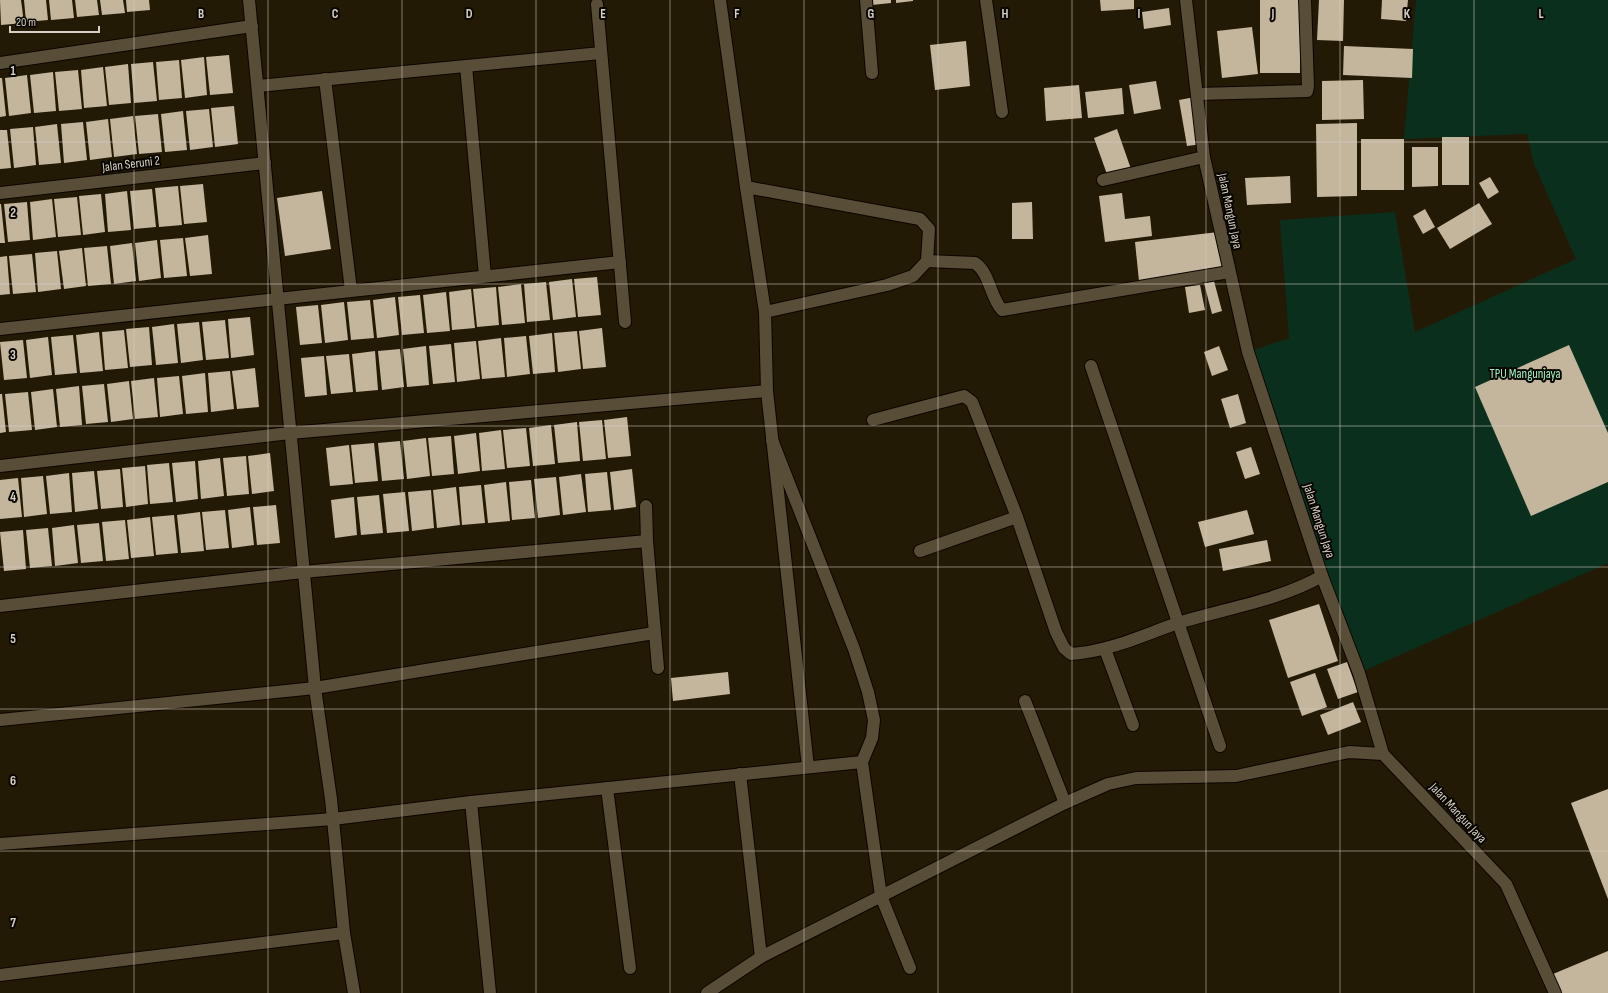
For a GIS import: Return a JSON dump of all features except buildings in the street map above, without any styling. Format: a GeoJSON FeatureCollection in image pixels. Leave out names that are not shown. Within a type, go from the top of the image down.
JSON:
{"type":"FeatureCollection","features":[{"type":"Feature","properties":{"kind":"street"},"geometry":{"type":"LineString","coordinates":[[249,0],[315,688],[333,819],[344,933],[354,993]]}},
{"type":"Feature","properties":{"kind":"street"},"geometry":{"type":"LineString","coordinates":[[720,0],[765,312],[767,390],[808,767]]}},
{"type":"Feature","properties":{"kind":"street"},"geometry":{"type":"LineString","coordinates":[[866,0],[872,73]]}},
{"type":"Feature","properties":{"kind":"street"},"geometry":{"type":"LineString","coordinates":[[986,0],[1002,112]]}},
{"type":"Feature","properties":{"kind":"street","name":"Jalan Mangun Jaya"},"geometry":{"type":"LineString","coordinates":[[1186,0],[1204,157],[1248,352],[1322,576],[1359,673],[1383,754],[1506,884],[1555,993]]}},
{"type":"Feature","properties":{"kind":"street"},"geometry":{"type":"LineString","coordinates":[[1197,94],[1307,91],[1305,0]]}},
{"type":"Feature","properties":{"kind":"street"},"geometry":{"type":"LineString","coordinates":[[596,4],[625,322]]}},
{"type":"Feature","properties":{"kind":"street"},"geometry":{"type":"LineString","coordinates":[[0,63],[252,26]]}},
{"type":"Feature","properties":{"kind":"street"},"geometry":{"type":"LineString","coordinates":[[258,86],[601,53]]}},
{"type":"Feature","properties":{"kind":"street"},"geometry":{"type":"LineString","coordinates":[[466,66],[485,276]]}},
{"type":"Feature","properties":{"kind":"street"},"geometry":{"type":"LineString","coordinates":[[325,79],[351,290]]}},
{"type":"Feature","properties":{"kind":"street"},"geometry":{"type":"LineString","coordinates":[[1103,180],[1204,157]]}},
{"type":"Feature","properties":{"kind":"street","name":"Jalan Seruni 2"},"geometry":{"type":"LineString","coordinates":[[0,193],[265,163]]}},
{"type":"Feature","properties":{"kind":"street"},"geometry":{"type":"LineString","coordinates":[[746,187],[920,219],[929,229],[927,261],[913,276],[887,285],[765,312]]}},
{"type":"Feature","properties":{"kind":"street"},"geometry":{"type":"LineString","coordinates":[[927,261],[975,262],[981,266],[997,304],[1002,310],[1229,272]]}},
{"type":"Feature","properties":{"kind":"street"},"geometry":{"type":"LineString","coordinates":[[0,329],[620,262]]}},
{"type":"Feature","properties":{"kind":"street"},"geometry":{"type":"LineString","coordinates":[[1091,366],[1220,746]]}},
{"type":"Feature","properties":{"kind":"street"},"geometry":{"type":"LineString","coordinates":[[0,466],[290,433],[767,390]]}},
{"type":"Feature","properties":{"kind":"street"},"geometry":{"type":"LineString","coordinates":[[873,420],[964,396],[972,402],[1017,517],[1056,632],[1064,648],[1071,654],[1105,649],[1179,623],[1300,589],[1322,576]]}},
{"type":"Feature","properties":{"kind":"street"},"geometry":{"type":"LineString","coordinates":[[772,440],[854,649],[868,692],[874,720],[872,738],[862,762],[881,896],[910,968]]}},
{"type":"Feature","properties":{"kind":"street"},"geometry":{"type":"LineString","coordinates":[[646,506],[647,541],[658,668]]}},
{"type":"Feature","properties":{"kind":"street"},"geometry":{"type":"LineString","coordinates":[[920,551],[1017,517]]}},
{"type":"Feature","properties":{"kind":"street"},"geometry":{"type":"LineString","coordinates":[[0,606],[303,572],[647,541]]}},
{"type":"Feature","properties":{"kind":"street"},"geometry":{"type":"LineString","coordinates":[[0,720],[315,688],[654,633]]}},
{"type":"Feature","properties":{"kind":"street"},"geometry":{"type":"LineString","coordinates":[[1105,649],[1133,725]]}},
{"type":"Feature","properties":{"kind":"street"},"geometry":{"type":"LineString","coordinates":[[1026,700],[1065,803]]}},
{"type":"Feature","properties":{"kind":"street"},"geometry":{"type":"LineString","coordinates":[[707,993],[761,957],[1065,803],[1108,784],[1136,778],[1236,776],[1349,752],[1383,754]]}},
{"type":"Feature","properties":{"kind":"street"},"geometry":{"type":"LineString","coordinates":[[0,844],[333,819],[471,802],[862,762]]}},
{"type":"Feature","properties":{"kind":"street"},"geometry":{"type":"LineString","coordinates":[[740,774],[761,957]]}},
{"type":"Feature","properties":{"kind":"street"},"geometry":{"type":"LineString","coordinates":[[607,788],[630,968]]}},
{"type":"Feature","properties":{"kind":"street"},"geometry":{"type":"LineString","coordinates":[[471,802],[490,993]]}},
{"type":"Feature","properties":{"kind":"street"},"geometry":{"type":"LineString","coordinates":[[0,975],[344,933]]}},
{"type":"Feature","properties":{"kind":"green space","name":"TPU Mangunjaya"},"geometry":{"type":"Polygon","coordinates":[[[1416,0],[1608,0],[1608,563],[1359,673],[1248,352],[1289,338],[1280,220],[1395,212],[1415,332],[1576,259],[1534,164],[1527,134],[1404,139],[1416,0]]]}}]}
